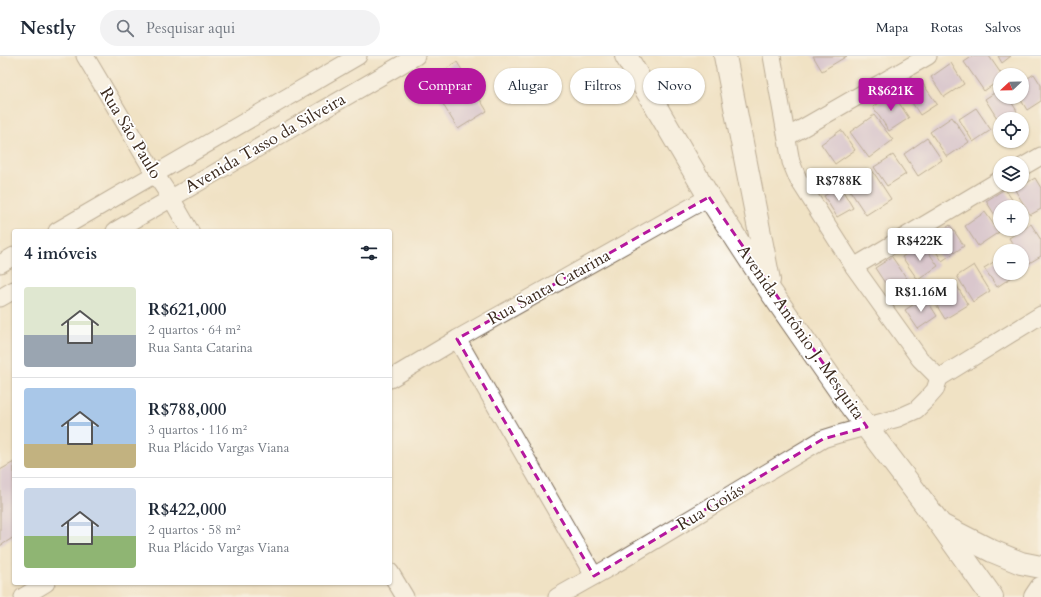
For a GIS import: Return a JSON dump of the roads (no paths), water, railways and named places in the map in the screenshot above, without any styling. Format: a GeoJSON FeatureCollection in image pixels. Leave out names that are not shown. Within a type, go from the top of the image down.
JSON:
{"type":"FeatureCollection","features":[{"type":"Feature","properties":{"kind":"main road","name":"Avenida Antônio J. Mesquita"},"geometry":{"type":"LineString","coordinates":[[626,56],[708,197],[771,292],[844,397],[940,524],[992,597]]}},
{"type":"Feature","properties":{"kind":"main road"},"geometry":{"type":"LineString","coordinates":[[725,56],[771,292]]}},
{"type":"Feature","properties":{"kind":"main road"},"geometry":{"type":"LineString","coordinates":[[940,524],[992,551],[1021,563],[1041,567]]}},
{"type":"Feature","properties":{"kind":"main road"},"geometry":{"type":"LineString","coordinates":[[1035,597],[1041,588]]}},
{"type":"Feature","properties":{"kind":"street","name":"Rua São Paulo"},"geometry":{"type":"LineString","coordinates":[[85,56],[189,229]]}},
{"type":"Feature","properties":{"kind":"street","name":"Avenida Tasso da Silveira"},"geometry":{"type":"LineString","coordinates":[[60,229],[358,56]]}},
{"type":"Feature","properties":{"kind":"street","name":"Avenida Tasso da Silveira"},"geometry":{"type":"LineString","coordinates":[[118,229],[416,56]]}},
{"type":"Feature","properties":{"kind":"street"},"geometry":{"type":"LineString","coordinates":[[772,56],[792,162],[798,179],[854,267],[920,359],[939,378],[1041,315]]}},
{"type":"Feature","properties":{"kind":"street"},"geometry":{"type":"LineString","coordinates":[[787,137],[928,56]]}},
{"type":"Feature","properties":{"kind":"street"},"geometry":{"type":"LineString","coordinates":[[1029,163],[1041,156]]}},
{"type":"Feature","properties":{"kind":"street"},"geometry":{"type":"LineString","coordinates":[[854,267],[993,184]]}},
{"type":"Feature","properties":{"kind":"street","name":"Rua Santa Catarina"},"geometry":{"type":"LineString","coordinates":[[392,378],[457,339],[708,197]]}},
{"type":"Feature","properties":{"kind":"street"},"geometry":{"type":"LineString","coordinates":[[0,264],[12,257]]}},
{"type":"Feature","properties":{"kind":"street"},"geometry":{"type":"LineString","coordinates":[[0,298],[12,291]]}},
{"type":"Feature","properties":{"kind":"street"},"geometry":{"type":"LineString","coordinates":[[457,339],[594,576]]}},
{"type":"Feature","properties":{"kind":"street","name":"Rua Goiás"},"geometry":{"type":"LineString","coordinates":[[557,597],[823,439],[898,418],[916,410],[935,390],[939,378]]}},
{"type":"Feature","properties":{"kind":"street"},"geometry":{"type":"LineString","coordinates":[[392,575],[405,597]]}},
{"type":"Feature","properties":{"kind":"street"},"geometry":{"type":"LineString","coordinates":[[23,597],[43,585]]}}]}
